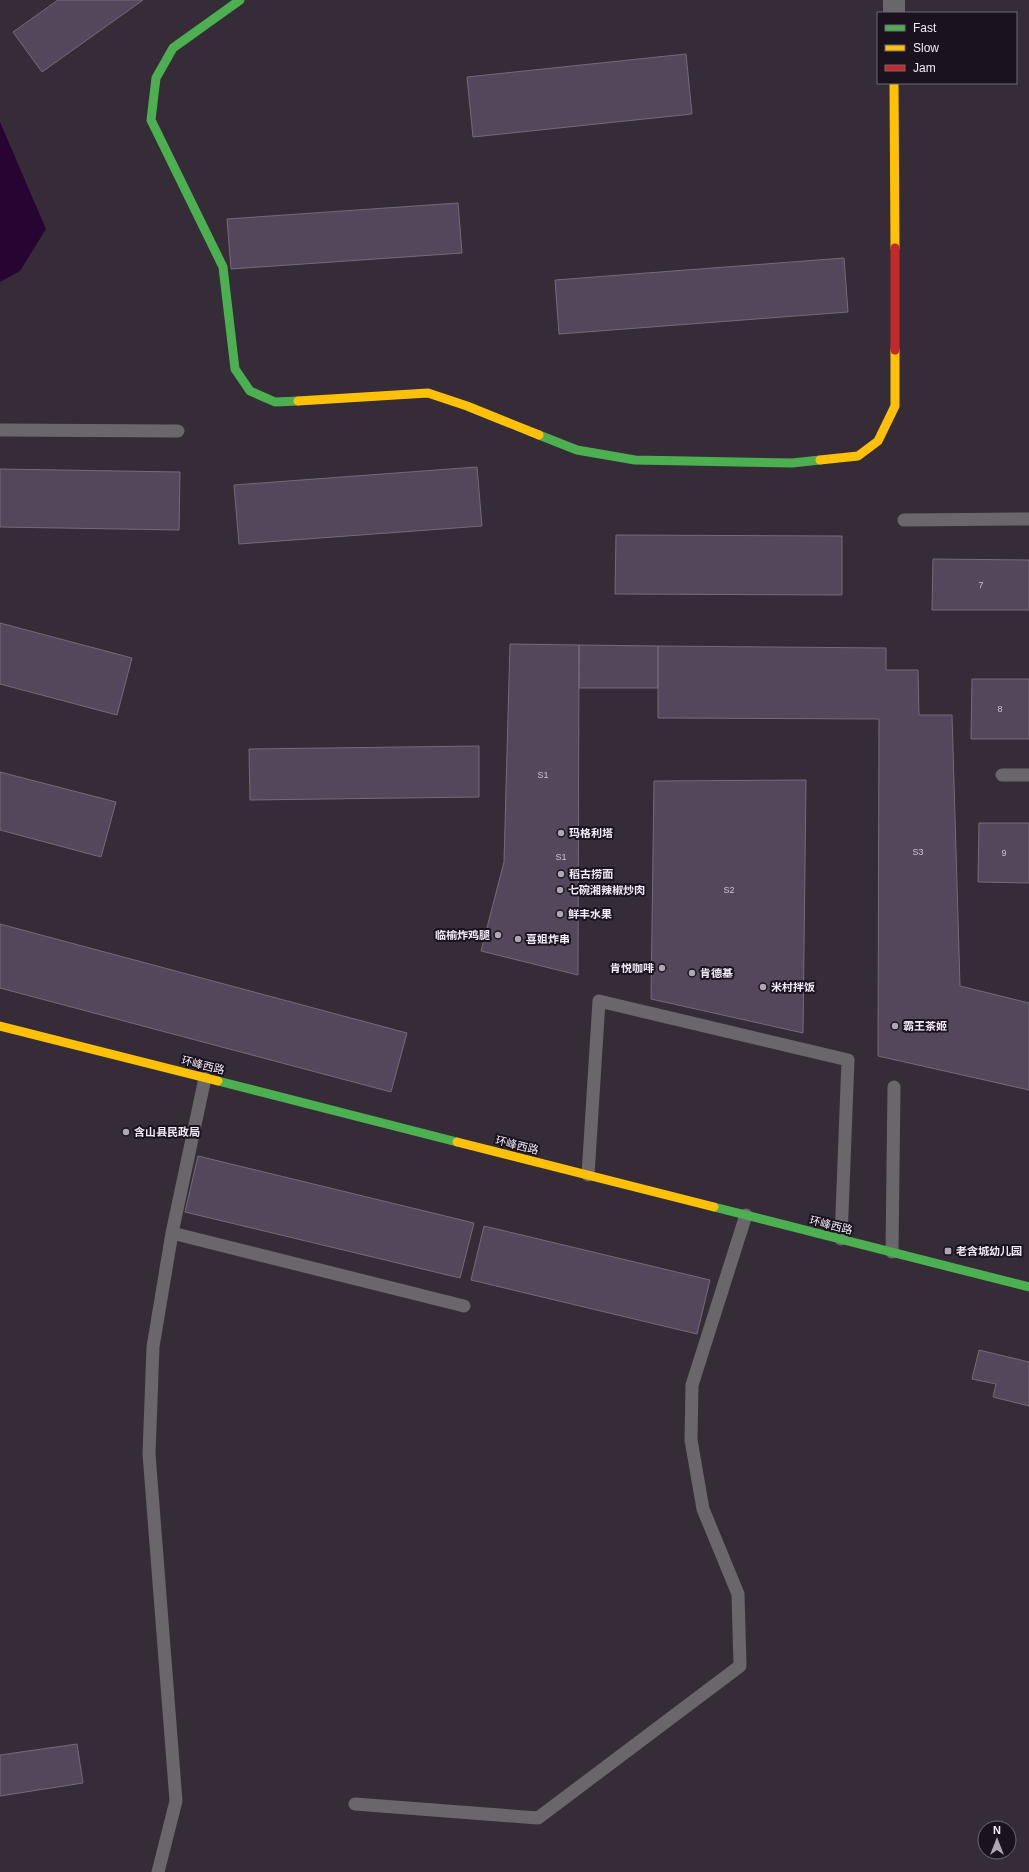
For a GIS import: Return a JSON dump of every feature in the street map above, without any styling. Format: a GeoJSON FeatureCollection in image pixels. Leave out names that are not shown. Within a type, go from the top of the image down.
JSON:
{"type":"FeatureCollection","features":[{"type":"Feature","properties":{"kind":"street"},"geometry":{"type":"LineString","coordinates":[[240,0],[173,48],[156,78],[151,120],[223,267],[235,369],[250,391],[275,402],[428,393],[467,406],[577,450],[635,460],[792,463],[858,456],[878,441],[895,406],[894,84]]}},
{"type":"Feature","properties":{"kind":"street"},"geometry":{"type":"LineString","coordinates":[[894,0],[894,12]]}},
{"type":"Feature","properties":{"kind":"street","name":"环峰西路"},"geometry":{"type":"LineString","coordinates":[[0,1026],[1029,1287]]}},
{"type":"Feature","properties":{"kind":"lane"},"geometry":{"type":"LineString","coordinates":[[0,430],[178,431]]}},
{"type":"Feature","properties":{"kind":"lane"},"geometry":{"type":"LineString","coordinates":[[904,520],[1029,518]]}},
{"type":"Feature","properties":{"kind":"lane"},"geometry":{"type":"LineString","coordinates":[[1002,775],[1029,775]]}},
{"type":"Feature","properties":{"kind":"lane"},"geometry":{"type":"LineString","coordinates":[[588,1175],[599,1002],[848,1060],[841,1240]]}},
{"type":"Feature","properties":{"kind":"lane"},"geometry":{"type":"LineString","coordinates":[[158,1872],[176,1801],[149,1454],[153,1347],[172,1233],[205,1078]]}},
{"type":"Feature","properties":{"kind":"lane"},"geometry":{"type":"LineString","coordinates":[[892,1252],[894,1087]]}},
{"type":"Feature","properties":{"kind":"lane"},"geometry":{"type":"LineString","coordinates":[[355,1804],[538,1818],[740,1666],[738,1594],[703,1509],[691,1440],[692,1385],[746,1215]]}},
{"type":"Feature","properties":{"kind":"lane"},"geometry":{"type":"LineString","coordinates":[[172,1233],[464,1306]]}},
{"type":"Feature","properties":{"kind":"shaded area"},"geometry":{"type":"Polygon","coordinates":[[[0,122],[46,229],[20,271],[0,282],[0,122]]]}},
{"type":"Feature","properties":{"kind":"building"},"geometry":{"type":"Polygon","coordinates":[[[58,0],[143,0],[42,72],[13,32],[58,0]]]}},
{"type":"Feature","properties":{"kind":"building"},"geometry":{"type":"Polygon","coordinates":[[[686,54],[692,114],[473,137],[467,77],[686,54]]]}},
{"type":"Feature","properties":{"kind":"building"},"geometry":{"type":"Polygon","coordinates":[[[458,203],[462,253],[231,269],[227,219],[458,203]]]}},
{"type":"Feature","properties":{"kind":"building"},"geometry":{"type":"Polygon","coordinates":[[[844,258],[848,312],[559,334],[555,280],[844,258]]]}},
{"type":"Feature","properties":{"kind":"building"},"geometry":{"type":"Polygon","coordinates":[[[477,467],[482,526],[239,544],[234,485],[477,467]]]}},
{"type":"Feature","properties":{"kind":"building"},"geometry":{"type":"Polygon","coordinates":[[[0,469],[180,472],[179,530],[0,527],[0,469]]]}},
{"type":"Feature","properties":{"kind":"building"},"geometry":{"type":"Polygon","coordinates":[[[616,535],[842,536],[842,595],[615,594],[616,535]]]}},
{"type":"Feature","properties":{"kind":"building"},"geometry":{"type":"Polygon","coordinates":[[[933,559],[1029,560],[1029,610],[932,610],[933,559]]]}},
{"type":"Feature","properties":{"kind":"building"},"geometry":{"type":"Polygon","coordinates":[[[0,623],[132,658],[117,715],[0,684],[0,623]]]}},
{"type":"Feature","properties":{"kind":"building"},"geometry":{"type":"Polygon","coordinates":[[[510,644],[579,645],[578,975],[481,951],[504,862],[510,644]]]}},
{"type":"Feature","properties":{"kind":"building"},"geometry":{"type":"Polygon","coordinates":[[[579,645],[658,646],[658,688],[579,688],[579,645]]]}},
{"type":"Feature","properties":{"kind":"building"},"geometry":{"type":"Polygon","coordinates":[[[658,646],[886,648],[886,670],[918,670],[919,715],[952,715],[960,986],[1029,1003],[1029,1090],[878,1056],[879,719],[658,718],[658,646]]]}},
{"type":"Feature","properties":{"kind":"building"},"geometry":{"type":"Polygon","coordinates":[[[972,679],[1029,679],[1029,739],[971,739],[972,679]]]}},
{"type":"Feature","properties":{"kind":"building"},"geometry":{"type":"Polygon","coordinates":[[[479,746],[479,797],[250,800],[249,749],[479,746]]]}},
{"type":"Feature","properties":{"kind":"building"},"geometry":{"type":"Polygon","coordinates":[[[0,772],[116,802],[101,857],[0,830],[0,772]]]}},
{"type":"Feature","properties":{"kind":"building"},"geometry":{"type":"Polygon","coordinates":[[[806,780],[803,1033],[651,999],[654,781],[806,780]]]}},
{"type":"Feature","properties":{"kind":"building"},"geometry":{"type":"Polygon","coordinates":[[[979,823],[1029,823],[1029,883],[978,882],[979,823]]]}},
{"type":"Feature","properties":{"kind":"building"},"geometry":{"type":"Polygon","coordinates":[[[0,924],[407,1033],[391,1092],[0,988],[0,924]]]}},
{"type":"Feature","properties":{"kind":"building"},"geometry":{"type":"Polygon","coordinates":[[[198,1156],[474,1223],[460,1278],[185,1212],[198,1156]]]}},
{"type":"Feature","properties":{"kind":"building"},"geometry":{"type":"Polygon","coordinates":[[[484,1226],[710,1280],[697,1334],[471,1280],[484,1226]]]}},
{"type":"Feature","properties":{"kind":"building"},"geometry":{"type":"Polygon","coordinates":[[[979,1350],[1029,1362],[1029,1406],[993,1397],[996,1384],[972,1379],[979,1350]]]}},
{"type":"Feature","properties":{"kind":"building"},"geometry":{"type":"Polygon","coordinates":[[[77,1744],[83,1783],[0,1796],[0,1755],[77,1744]]]}},
{"type":"Feature","properties":{"kind":"traffic: fast"},"geometry":{"type":"LineString","coordinates":[[240,0],[173,48],[156,78],[151,120],[223,267],[235,369],[250,391],[275,402],[298,401]]}},
{"type":"Feature","properties":{"kind":"traffic: fast"},"geometry":{"type":"LineString","coordinates":[[539,435],[577,450],[635,460],[792,463],[820,460]]}},
{"type":"Feature","properties":{"kind":"traffic: fast"},"geometry":{"type":"LineString","coordinates":[[218,1081],[457,1142]]}},
{"type":"Feature","properties":{"kind":"traffic: fast"},"geometry":{"type":"LineString","coordinates":[[714,1207],[1029,1287]]}},
{"type":"Feature","properties":{"kind":"traffic: slow"},"geometry":{"type":"LineString","coordinates":[[894,84],[895,248]]}},
{"type":"Feature","properties":{"kind":"traffic: slow"},"geometry":{"type":"LineString","coordinates":[[820,460],[858,456],[878,441],[895,406],[895,350]]}},
{"type":"Feature","properties":{"kind":"traffic: slow"},"geometry":{"type":"LineString","coordinates":[[298,401],[428,393],[467,406],[539,435]]}},
{"type":"Feature","properties":{"kind":"traffic: slow"},"geometry":{"type":"LineString","coordinates":[[0,1026],[218,1081]]}},
{"type":"Feature","properties":{"kind":"traffic: slow"},"geometry":{"type":"LineString","coordinates":[[457,1142],[714,1207]]}},
{"type":"Feature","properties":{"kind":"traffic: jam"},"geometry":{"type":"LineString","coordinates":[[895,248],[895,350]]}},
{"type":"Feature","properties":{"kind":"place","name":"玛格利塔"},"geometry":{"type":"Point","coordinates":[561,833]}},
{"type":"Feature","properties":{"kind":"place","name":"稻古捞面"},"geometry":{"type":"Point","coordinates":[561,874]}},
{"type":"Feature","properties":{"kind":"place","name":"七碗湘辣椒炒肉"},"geometry":{"type":"Point","coordinates":[560,890]}},
{"type":"Feature","properties":{"kind":"place","name":"鲜丰水果"},"geometry":{"type":"Point","coordinates":[560,914]}},
{"type":"Feature","properties":{"kind":"place","name":"临榆炸鸡腿"},"geometry":{"type":"Point","coordinates":[498,935]}},
{"type":"Feature","properties":{"kind":"place","name":"喜姐炸串"},"geometry":{"type":"Point","coordinates":[518,939]}},
{"type":"Feature","properties":{"kind":"place","name":"肯悦咖啡"},"geometry":{"type":"Point","coordinates":[662,968]}},
{"type":"Feature","properties":{"kind":"place","name":"肯德基"},"geometry":{"type":"Point","coordinates":[692,973]}},
{"type":"Feature","properties":{"kind":"place","name":"米村拌饭"},"geometry":{"type":"Point","coordinates":[763,987]}},
{"type":"Feature","properties":{"kind":"place","name":"霸王茶姬"},"geometry":{"type":"Point","coordinates":[895,1026]}},
{"type":"Feature","properties":{"kind":"place","name":"含山县民政局"},"geometry":{"type":"Point","coordinates":[126,1132]}},
{"type":"Feature","properties":{"kind":"place","name":"老含城幼儿园"},"geometry":{"type":"Point","coordinates":[948,1251]}}]}
